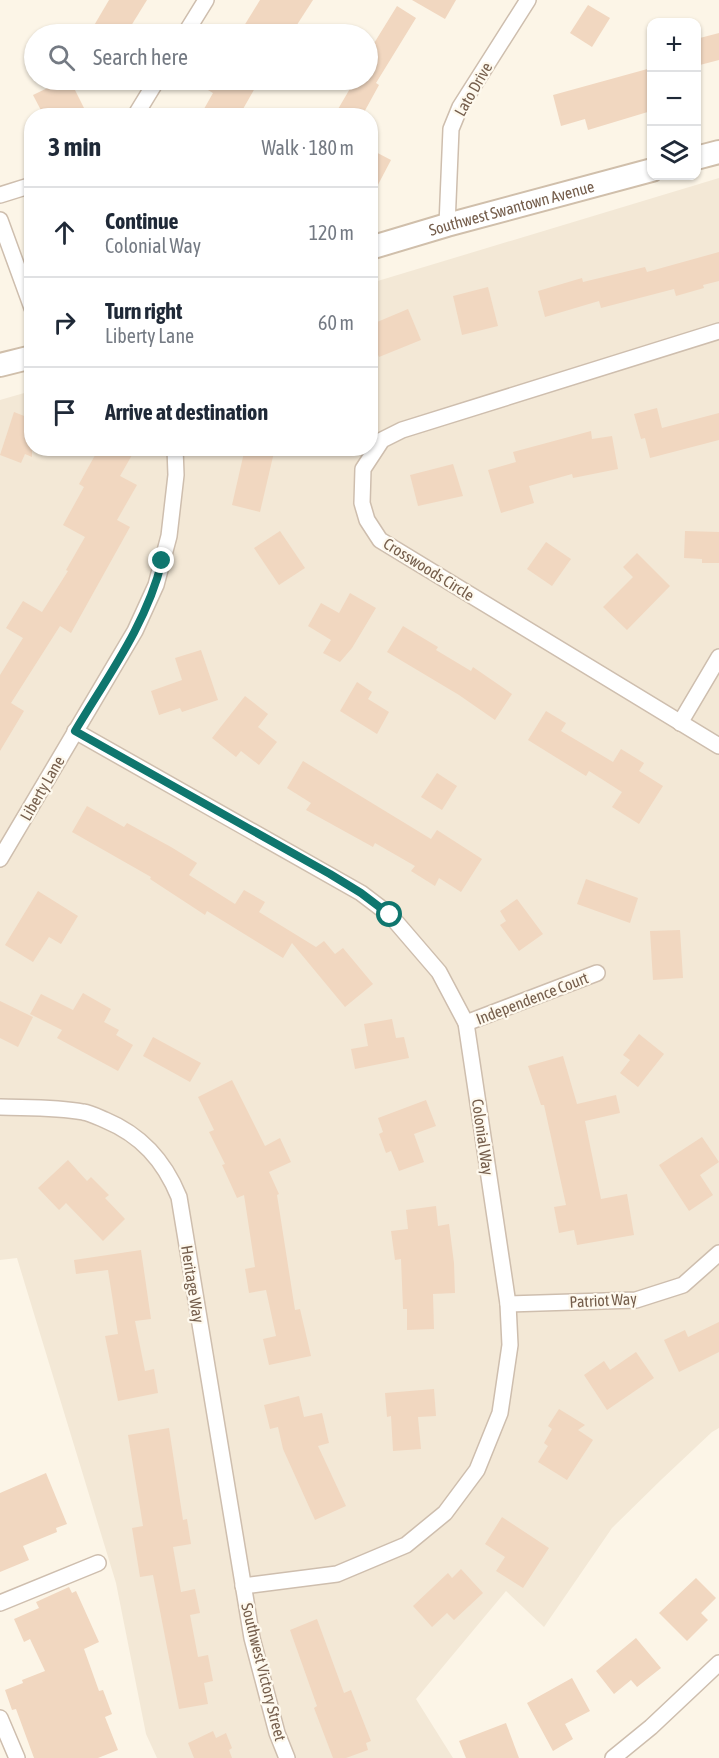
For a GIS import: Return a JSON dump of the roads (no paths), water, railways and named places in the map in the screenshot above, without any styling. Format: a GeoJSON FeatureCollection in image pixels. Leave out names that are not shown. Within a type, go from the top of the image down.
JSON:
{"type":"FeatureCollection","features":[{"type":"Feature","properties":{"kind":"street"},"geometry":{"type":"LineString","coordinates":[[191,24],[206,0]]}},
{"type":"Feature","properties":{"kind":"street","name":"Lato Drive"},"geometry":{"type":"LineString","coordinates":[[447,225],[451,129],[460,107],[528,0]]}},
{"type":"Feature","properties":{"kind":"street"},"geometry":{"type":"LineString","coordinates":[[140,108],[151,90]]}},
{"type":"Feature","properties":{"kind":"street"},"geometry":{"type":"LineString","coordinates":[[701,157],[719,152]]}},
{"type":"Feature","properties":{"kind":"street","name":"Southwest Swantown Avenue"},"geometry":{"type":"LineString","coordinates":[[378,246],[647,171]]}},
{"type":"Feature","properties":{"kind":"street"},"geometry":{"type":"LineString","coordinates":[[0,195],[24,188]]}},
{"type":"Feature","properties":{"kind":"street"},"geometry":{"type":"LineString","coordinates":[[0,220],[24,286]]}},
{"type":"Feature","properties":{"kind":"street","name":"Crosswoods Circle"},"geometry":{"type":"LineString","coordinates":[[378,446],[382,440],[402,429],[719,331]]}},
{"type":"Feature","properties":{"kind":"street"},"geometry":{"type":"LineString","coordinates":[[0,365],[24,359]]}},
{"type":"Feature","properties":{"kind":"street","name":"Liberty Lane"},"geometry":{"type":"LineString","coordinates":[[0,859],[135,631],[156,585],[169,536],[176,475],[175,456]]}},
{"type":"Feature","properties":{"kind":"street","name":"Crosswoods Circle"},"geometry":{"type":"LineString","coordinates":[[372,456],[363,469],[362,502],[367,520],[380,540],[719,746]]}},
{"type":"Feature","properties":{"kind":"street"},"geometry":{"type":"LineString","coordinates":[[680,723],[719,657]]}},
{"type":"Feature","properties":{"kind":"street","name":"Colonial Way"},"geometry":{"type":"LineString","coordinates":[[75,731],[361,893],[390,915],[439,972],[466,1023],[508,1304],[510,1345],[500,1413],[477,1470],[446,1513],[406,1545],[337,1574],[243,1586]]}},
{"type":"Feature","properties":{"kind":"street","name":"Independence Court"},"geometry":{"type":"LineString","coordinates":[[466,1023],[597,973]]}},
{"type":"Feature","properties":{"kind":"street","name":"Heritage Way"},"geometry":{"type":"LineString","coordinates":[[0,1107],[54,1108],[85,1112],[120,1126],[148,1146],[172,1179],[179,1197],[243,1586]]}},
{"type":"Feature","properties":{"kind":"street","name":"Patriot Way"},"geometry":{"type":"LineString","coordinates":[[508,1304],[636,1300],[683,1285],[719,1253]]}},
{"type":"Feature","properties":{"kind":"street"},"geometry":{"type":"LineString","coordinates":[[0,1603],[98,1563]]}},
{"type":"Feature","properties":{"kind":"street","name":"Southwest Victory Street"},"geometry":{"type":"LineString","coordinates":[[243,1586],[252,1638],[277,1733],[287,1758]]}},
{"type":"Feature","properties":{"kind":"street"},"geometry":{"type":"LineString","coordinates":[[613,1758],[651,1727],[719,1663]]}},
{"type":"Feature","properties":{"kind":"street"},"geometry":{"type":"LineString","coordinates":[[0,1718],[17,1758]]}}]}
